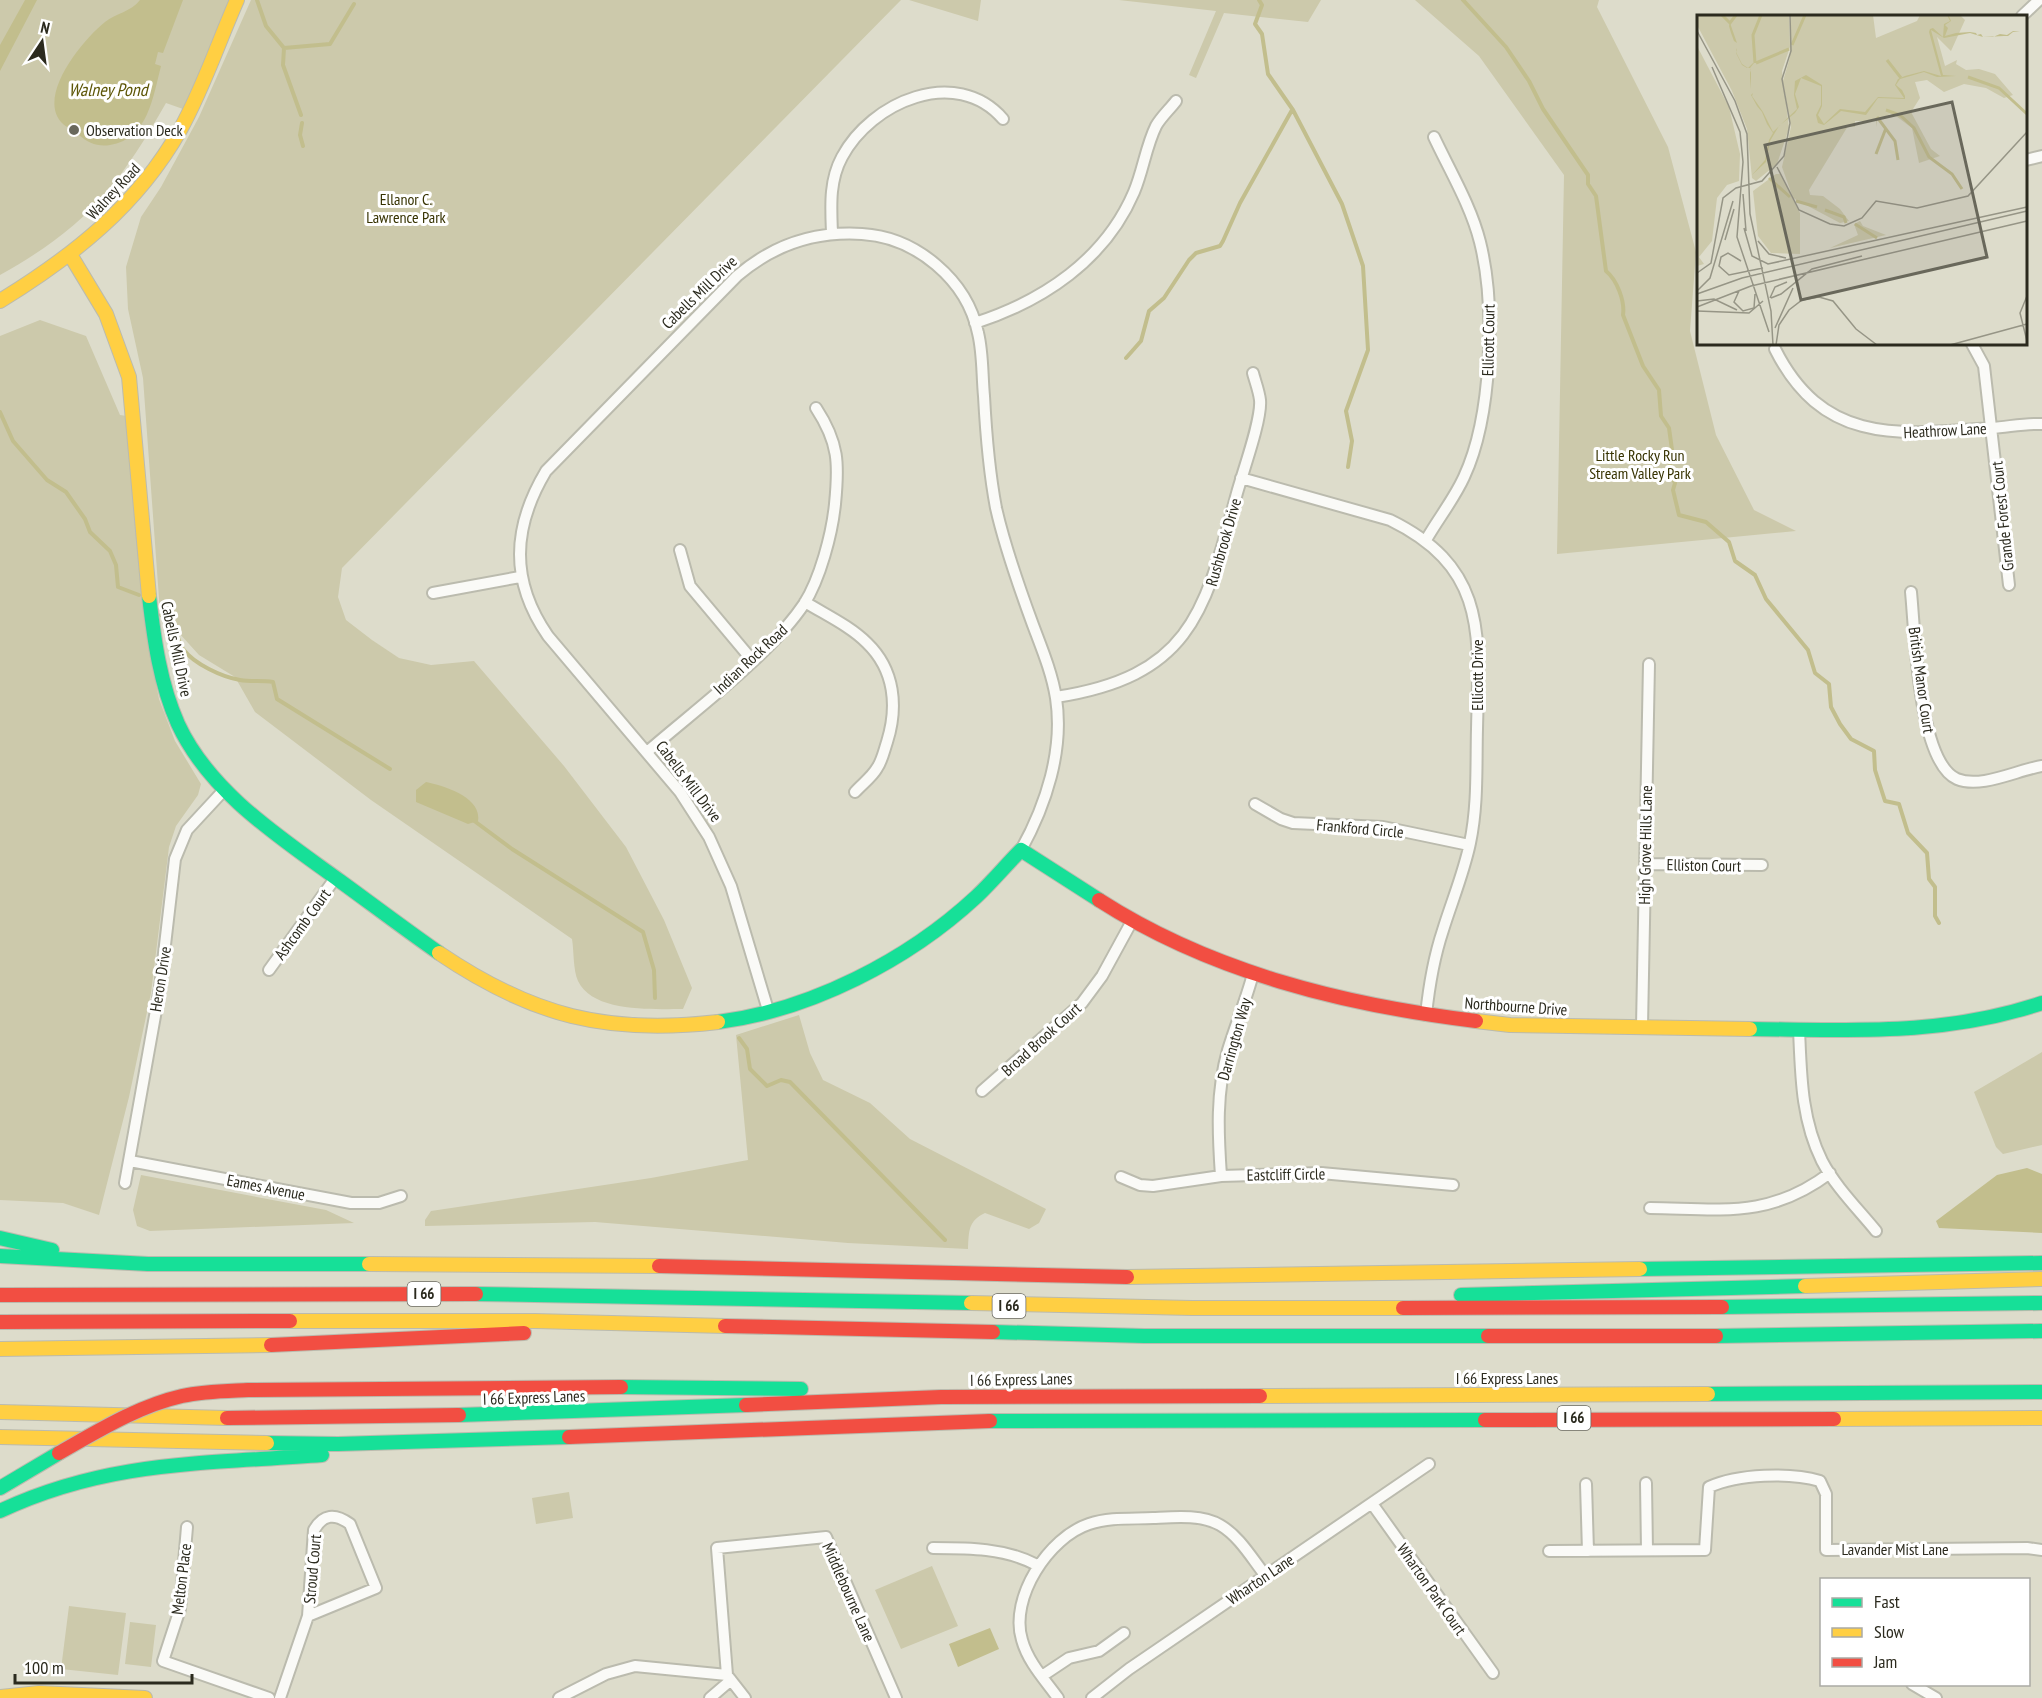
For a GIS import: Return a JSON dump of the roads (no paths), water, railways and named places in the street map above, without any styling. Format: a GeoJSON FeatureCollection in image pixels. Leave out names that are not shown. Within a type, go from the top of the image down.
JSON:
{"type":"FeatureCollection","features":[{"type":"Feature","properties":{"kind":"main road","name":"Walney Road"},"geometry":{"type":"LineString","coordinates":[[0,301],[71,256],[131,200],[164,158],[181,129],[237,0]]}},
{"type":"Feature","properties":{"kind":"main road","name":"Cabells Mill Drive"},"geometry":{"type":"LineString","coordinates":[[71,256],[105,309],[117,336],[129,377],[153,634],[163,680],[187,739],[212,776],[225,789],[336,877],[479,979],[518,999],[560,1015],[611,1026],[666,1029],[737,1018],[832,988],[904,951],[971,902],[1021,850]]}},
{"type":"Feature","properties":{"kind":"main road","name":"Northbourne Drive"},"geometry":{"type":"LineString","coordinates":[[1021,850],[1132,921],[1253,974],[1308,990],[1426,1014],[1510,1025],[1889,1031],[1935,1028],[1989,1020],[2042,1003]]}},
{"type":"Feature","properties":{"kind":"main road"},"geometry":{"type":"LineString","coordinates":[[0,1238],[53,1250],[147,1258],[170,1264]]}},
{"type":"Feature","properties":{"kind":"main road"},"geometry":{"type":"LineString","coordinates":[[0,1256],[170,1264],[584,1264],[946,1275],[1179,1277],[2042,1263]]}},
{"type":"Feature","properties":{"kind":"main road"},"geometry":{"type":"LineString","coordinates":[[1192,1308],[1422,1296],[2042,1279]]}},
{"type":"Feature","properties":{"kind":"main road","name":"I 66"},"geometry":{"type":"LineString","coordinates":[[4,1295],[552,1294],[1192,1308],[1687,1308],[2042,1303]]}},
{"type":"Feature","properties":{"kind":"main road"},"geometry":{"type":"LineString","coordinates":[[0,1322],[113,1311],[700,1312],[825,1301]]}},
{"type":"Feature","properties":{"kind":"main road"},"geometry":{"type":"LineString","coordinates":[[0,1322],[500,1321],[1144,1336],[1726,1336],[2042,1331]]}},
{"type":"Feature","properties":{"kind":"main road"},"geometry":{"type":"LineString","coordinates":[[0,1349],[246,1347],[707,1325]]}},
{"type":"Feature","properties":{"kind":"main road"},"geometry":{"type":"LineString","coordinates":[[0,1488],[7,1474],[59,1454],[135,1412],[168,1399],[205,1393],[248,1390],[703,1387],[835,1390],[941,1397]]}},
{"type":"Feature","properties":{"kind":"main road","name":"I 66 Express Lanes"},"geometry":{"type":"LineString","coordinates":[[0,1412],[153,1418],[354,1418],[941,1397],[2042,1392]]}},
{"type":"Feature","properties":{"kind":"main road","name":"I 66"},"geometry":{"type":"LineString","coordinates":[[0,1437],[296,1444],[465,1441],[983,1421],[2042,1418]]}},
{"type":"Feature","properties":{"kind":"main road"},"geometry":{"type":"LineString","coordinates":[[0,1511],[70,1483],[124,1471],[465,1441]]}},
{"type":"Feature","properties":{"kind":"main road"},"geometry":{"type":"LineString","coordinates":[[0,1697],[39,1693],[145,1698]]}},
{"type":"Feature","properties":{"kind":"street"},"geometry":{"type":"LineString","coordinates":[[2023,15],[2038,0]]}},
{"type":"Feature","properties":{"kind":"street"},"geometry":{"type":"LineString","coordinates":[[832,233],[831,198],[836,172],[852,141],[878,116],[921,96],[945,92],[968,94],[987,102],[1003,119]]}},
{"type":"Feature","properties":{"kind":"street"},"geometry":{"type":"LineString","coordinates":[[975,323],[1042,295],[1071,274],[1095,251],[1116,225],[1133,195],[1157,124],[1176,101]]}},
{"type":"Feature","properties":{"kind":"street","name":"Ellicott Court"},"geometry":{"type":"LineString","coordinates":[[1426,540],[1461,483],[1476,449],[1485,410],[1487,382],[1488,296],[1480,242],[1472,217],[1434,137]]}},
{"type":"Feature","properties":{"kind":"street"},"geometry":{"type":"LineString","coordinates":[[2027,160],[2042,156]]}},
{"type":"Feature","properties":{"kind":"street","name":"Cabells Mill Drive"},"geometry":{"type":"LineString","coordinates":[[768,1010],[731,886],[696,815],[548,636],[532,610],[520,577],[524,522],[535,489],[546,471],[746,268],[783,246],[832,233],[866,234],[889,239],[923,255],[943,271],[958,289],[975,323],[981,347],[987,445],[999,519],[1056,697],[1057,737],[1049,785],[1037,818],[1021,850]]}},
{"type":"Feature","properties":{"kind":"street","name":"Grande Forest Court"},"geometry":{"type":"LineString","coordinates":[[1973,345],[1984,366],[1993,428],[2009,585]]}},
{"type":"Feature","properties":{"kind":"street","name":"Heathrow Lane"},"geometry":{"type":"LineString","coordinates":[[1775,349],[1786,369],[1816,405],[1860,427],[1914,434],[2042,424]]}},
{"type":"Feature","properties":{"kind":"street","name":"Rushbrook Drive"},"geometry":{"type":"LineString","coordinates":[[1056,697],[1093,691],[1128,678],[1164,655],[1194,619],[1213,582],[1259,409],[1253,373]]}},
{"type":"Feature","properties":{"kind":"street","name":"Indian Rock Road"},"geometry":{"type":"LineString","coordinates":[[646,752],[752,660],[773,640],[805,602],[828,542],[836,490],[834,439],[816,408]]}},
{"type":"Feature","properties":{"kind":"street","name":"Ellicott Drive"},"geometry":{"type":"LineString","coordinates":[[1241,478],[1390,520],[1426,540],[1441,554],[1463,585],[1472,607],[1478,632],[1475,817],[1469,845],[1436,954],[1426,1014]]}},
{"type":"Feature","properties":{"kind":"street"},"geometry":{"type":"LineString","coordinates":[[680,550],[690,586],[752,660]]}},
{"type":"Feature","properties":{"kind":"street"},"geometry":{"type":"LineString","coordinates":[[433,593],[520,577]]}},
{"type":"Feature","properties":{"kind":"street","name":"British Manor Court"},"geometry":{"type":"LineString","coordinates":[[1911,592],[1919,676],[1929,736],[1934,753],[1940,762],[1956,778],[1978,782],[2042,766]]}},
{"type":"Feature","properties":{"kind":"street"},"geometry":{"type":"LineString","coordinates":[[805,602],[867,643],[882,662],[890,681],[893,720],[881,760],[877,769],[855,792]]}},
{"type":"Feature","properties":{"kind":"street","name":"High Grove Hills Lane"},"geometry":{"type":"LineString","coordinates":[[1642,1026],[1649,664]]}},
{"type":"Feature","properties":{"kind":"street","name":"Heron Drive"},"geometry":{"type":"LineString","coordinates":[[125,1183],[166,945],[175,859],[187,830],[225,789]]}},
{"type":"Feature","properties":{"kind":"street","name":"Frankford Circle"},"geometry":{"type":"LineString","coordinates":[[1255,804],[1293,823],[1383,827],[1469,845]]}},
{"type":"Feature","properties":{"kind":"street","name":"Elliston Court"},"geometry":{"type":"LineString","coordinates":[[1645,864],[1762,865]]}},
{"type":"Feature","properties":{"kind":"street","name":"Ashcomb Court"},"geometry":{"type":"LineString","coordinates":[[269,970],[336,877]]}},
{"type":"Feature","properties":{"kind":"street","name":"Broad Brook Court"},"geometry":{"type":"LineString","coordinates":[[982,1091],[1082,1003],[1102,976],[1132,921]]}},
{"type":"Feature","properties":{"kind":"street","name":"Darrington Way"},"geometry":{"type":"LineString","coordinates":[[1221,1176],[1218,1132],[1221,1085],[1228,1051],[1253,974]]}},
{"type":"Feature","properties":{"kind":"street"},"geometry":{"type":"LineString","coordinates":[[1799,1029],[1804,1106],[1815,1143],[1830,1173],[1876,1231]]}},
{"type":"Feature","properties":{"kind":"street","name":"Eames Avenue"},"geometry":{"type":"LineString","coordinates":[[130,1161],[351,1203],[379,1203],[401,1196]]}},
{"type":"Feature","properties":{"kind":"street","name":"Eastcliff Circle"},"geometry":{"type":"LineString","coordinates":[[1121,1177],[1140,1185],[1153,1186],[1221,1176],[1321,1173],[1453,1185]]}},
{"type":"Feature","properties":{"kind":"street"},"geometry":{"type":"LineString","coordinates":[[1650,1208],[1737,1209],[1766,1206],[1805,1191],[1830,1173]]}},
{"type":"Feature","properties":{"kind":"street","name":"Wharton Lane"},"geometry":{"type":"LineString","coordinates":[[1092,1698],[1129,1669],[1430,1464]]}},
{"type":"Feature","properties":{"kind":"street","name":"Lavander Mist Lane"},"geometry":{"type":"LineString","coordinates":[[1549,1551],[1706,1550],[1709,1487],[1727,1479],[1803,1476],[1820,1481],[1827,1494],[1826,1550],[2027,1548],[2042,1550]]}},
{"type":"Feature","properties":{"kind":"street"},"geometry":{"type":"LineString","coordinates":[[1646,1483],[1647,1550]]}},
{"type":"Feature","properties":{"kind":"street"},"geometry":{"type":"LineString","coordinates":[[1586,1484],[1588,1551]]}},
{"type":"Feature","properties":{"kind":"street","name":"Wharton Park Court"},"geometry":{"type":"LineString","coordinates":[[1372,1505],[1493,1673]]}},
{"type":"Feature","properties":{"kind":"street","name":"Stroud Court"},"geometry":{"type":"LineString","coordinates":[[280,1698],[308,1616],[314,1530],[320,1520],[329,1516],[341,1517],[350,1524],[376,1588],[308,1616]]}},
{"type":"Feature","properties":{"kind":"street"},"geometry":{"type":"LineString","coordinates":[[1058,1698],[1025,1650],[1019,1629],[1020,1614],[1037,1565],[1072,1531],[1089,1524],[1112,1519],[1191,1517],[1217,1523],[1233,1534],[1265,1575]]}},
{"type":"Feature","properties":{"kind":"street","name":"Melton Place"},"geometry":{"type":"LineString","coordinates":[[187,1527],[180,1609],[163,1661],[269,1698]]}},
{"type":"Feature","properties":{"kind":"street","name":"Middlebourne Lane"},"geometry":{"type":"LineString","coordinates":[[729,1678],[717,1548],[826,1537],[896,1698]]}},
{"type":"Feature","properties":{"kind":"street"},"geometry":{"type":"LineString","coordinates":[[933,1548],[1000,1551],[1020,1556],[1037,1565]]}},
{"type":"Feature","properties":{"kind":"street"},"geometry":{"type":"LineString","coordinates":[[1042,1676],[1069,1658],[1099,1650],[1124,1633]]}},
{"type":"Feature","properties":{"kind":"street"},"geometry":{"type":"LineString","coordinates":[[559,1698],[606,1674],[635,1666],[729,1678],[745,1698]]}},
{"type":"Feature","properties":{"kind":"street"},"geometry":{"type":"LineString","coordinates":[[710,1698],[729,1678]]}},
{"type":"Feature","properties":{"kind":"street"},"geometry":{"type":"LineString","coordinates":[[1915,1686],[1936,1698]]}},
{"type":"Feature","properties":{"kind":"water"},"geometry":{"type":"Polygon","coordinates":[[[25,0],[37,0],[0,71],[0,45],[25,0]]]}},
{"type":"Feature","properties":{"kind":"water","name":"Walney Pond"},"geometry":{"type":"Polygon","coordinates":[[[140,0],[183,0],[163,53],[158,52],[155,64],[161,66],[147,115],[141,126],[123,141],[110,145],[93,144],[79,135],[82,130],[71,123],[67,127],[57,116],[54,103],[57,88],[73,57],[95,31],[109,19],[140,0]]]}},
{"type":"Feature","properties":{"kind":"water"},"geometry":{"type":"Polygon","coordinates":[[[426,782],[442,786],[468,799],[478,813],[478,821],[468,824],[416,802],[416,790],[426,782]]]}},
{"type":"Feature","properties":{"kind":"water"},"geometry":{"type":"Polygon","coordinates":[[[2027,1168],[2042,1174],[2042,1233],[1939,1228],[1936,1221],[1997,1175],[2027,1168]]]}},
{"type":"Feature","properties":{"kind":"water"},"geometry":{"type":"Polygon","coordinates":[[[990,1628],[999,1649],[958,1667],[949,1644],[990,1628]]]}},
{"type":"Feature","properties":{"kind":"waterway"},"geometry":{"type":"LineString","coordinates":[[257,0],[266,26],[284,48],[283,65],[301,115]]}},
{"type":"Feature","properties":{"kind":"waterway"},"geometry":{"type":"LineString","coordinates":[[1259,0],[1262,5],[1255,24],[1262,34],[1268,74],[1293,110],[1342,204],[1363,266],[1368,350],[1346,411],[1352,441],[1348,467]]}},
{"type":"Feature","properties":{"kind":"waterway"},"geometry":{"type":"LineString","coordinates":[[1463,0],[1506,47],[1529,81],[1543,109],[1588,175],[1588,184],[1596,196],[1606,271],[1614,280],[1619,291],[1623,303],[1623,315],[1643,366],[1659,390],[1661,416],[1669,428],[1673,457],[1668,470],[1675,483],[1673,490],[1679,515],[1706,522],[1729,542],[1735,561],[1755,575],[1766,599],[1808,650],[1815,673],[1829,684],[1831,707],[1840,724],[1851,739],[1874,751],[1875,770],[1885,801],[1899,804],[1908,833],[1927,853],[1929,879],[1935,887],[1935,916],[1939,923]]}},
{"type":"Feature","properties":{"kind":"waterway"},"geometry":{"type":"LineString","coordinates":[[284,48],[330,44],[354,4]]}},
{"type":"Feature","properties":{"kind":"waterway"},"geometry":{"type":"LineString","coordinates":[[1126,358],[1141,341],[1149,311],[1164,298],[1189,260],[1196,253],[1220,246],[1240,203],[1292,110]]}},
{"type":"Feature","properties":{"kind":"waterway"},"geometry":{"type":"LineString","coordinates":[[302,123],[300,135],[303,146]]}},
{"type":"Feature","properties":{"kind":"waterway"},"geometry":{"type":"LineString","coordinates":[[0,412],[13,441],[47,480],[66,492],[85,519],[90,532],[110,551],[116,565],[118,587],[139,595]]}},
{"type":"Feature","properties":{"kind":"waterway"},"geometry":{"type":"LineString","coordinates":[[161,615],[171,622],[183,649],[201,665],[217,673],[244,681],[273,682],[277,699],[390,769]]}},
{"type":"Feature","properties":{"kind":"waterway"},"geometry":{"type":"LineString","coordinates":[[473,820],[512,849],[643,932],[654,970],[655,998]]}},
{"type":"Feature","properties":{"kind":"waterway"},"geometry":{"type":"LineString","coordinates":[[739,1038],[747,1049],[750,1069],[767,1086],[781,1080],[790,1082],[945,1240]]}},
{"type":"Feature","properties":{"kind":"place","name":"Observation Deck"},"geometry":{"type":"Point","coordinates":[74,130]}},
{"type":"Feature","properties":{"kind":"park label","name":"Ellanor C. Lawrence Park"},"geometry":{"type":"Point","coordinates":[406,208]}},
{"type":"Feature","properties":{"kind":"park label","name":"Little Rocky Run Stream Valley Park"},"geometry":{"type":"Point","coordinates":[1640,464]}}]}
